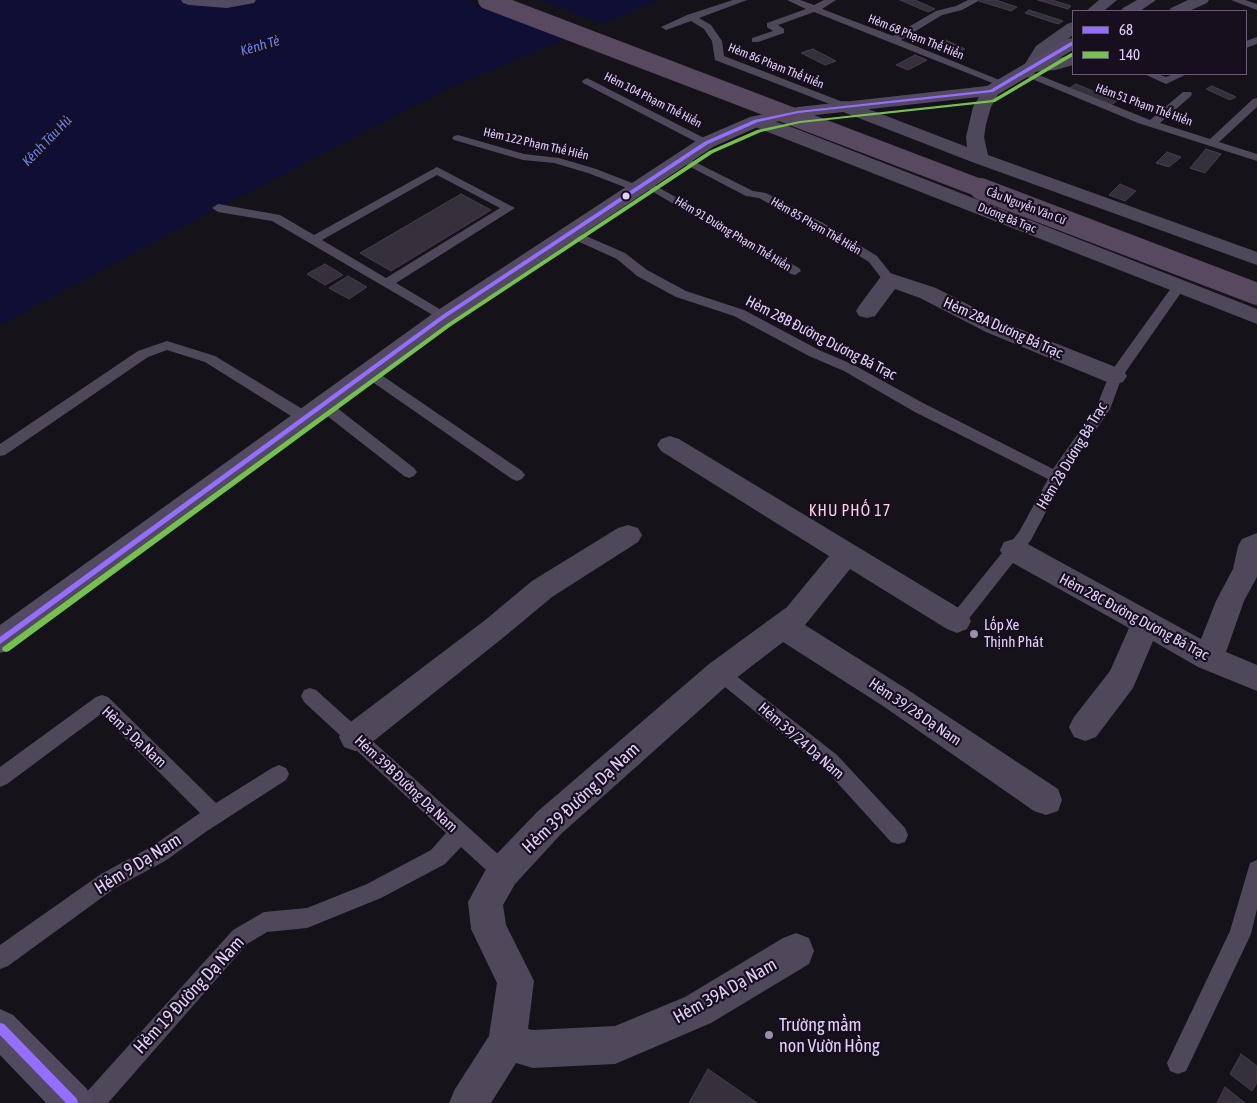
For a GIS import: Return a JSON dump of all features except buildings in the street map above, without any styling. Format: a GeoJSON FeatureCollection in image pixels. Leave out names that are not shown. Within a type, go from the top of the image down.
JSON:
{"type":"FeatureCollection","features":[{"type":"Feature","properties":{"kind":"main road"},"geometry":{"type":"LineString","coordinates":[[190,0],[221,2],[248,0]]}},
{"type":"Feature","properties":{"kind":"main road","name":"Cầu Nguyễn Văn Cừ"},"geometry":{"type":"LineString","coordinates":[[487,0],[1257,294]]}},
{"type":"Feature","properties":{"kind":"main road","name":"Cầu Nguyễn Văn Cừ"},"geometry":{"type":"LineString","coordinates":[[520,0],[1257,277]]}},
{"type":"Feature","properties":{"kind":"main road"},"geometry":{"type":"LineString","coordinates":[[1131,10],[1148,0]]}},
{"type":"Feature","properties":{"kind":"main road"},"geometry":{"type":"LineString","coordinates":[[0,641],[443,317],[706,143],[756,121],[798,112],[998,88],[1072,44]]}},
{"type":"Feature","properties":{"kind":"main road"},"geometry":{"type":"LineString","coordinates":[[3,1038],[73,1103]]}},
{"type":"Feature","properties":{"kind":"street"},"geometry":{"type":"LineString","coordinates":[[1095,10],[1109,0]]}},
{"type":"Feature","properties":{"kind":"street"},"geometry":{"type":"LineString","coordinates":[[1179,10],[1201,0]]}},
{"type":"Feature","properties":{"kind":"street"},"geometry":{"type":"LineString","coordinates":[[1028,70],[1042,50],[1072,28]]}},
{"type":"Feature","properties":{"kind":"street"},"geometry":{"type":"LineString","coordinates":[[1028,70],[1072,60]]}},
{"type":"Feature","properties":{"kind":"street"},"geometry":{"type":"LineString","coordinates":[[979,158],[975,137],[977,124],[982,107],[998,88]]}},
{"type":"Feature","properties":{"kind":"street"},"geometry":{"type":"LineString","coordinates":[[844,106],[979,158],[1257,259]]}},
{"type":"Feature","properties":{"kind":"street","name":"Dương Bá Trạc"},"geometry":{"type":"LineString","coordinates":[[756,121],[1257,317]]}},
{"type":"Feature","properties":{"kind":"street"},"geometry":{"type":"LineString","coordinates":[[961,200],[958,190],[959,183],[967,175],[980,168],[1001,166]]}},
{"type":"Feature","properties":{"kind":"street"},"geometry":{"type":"LineString","coordinates":[[867,311],[890,280]]}},
{"type":"Feature","properties":{"kind":"street","name":"Hẻm 28A Dương Bá Trạc"},"geometry":{"type":"LineString","coordinates":[[890,280],[928,293],[994,327],[1115,376]]}},
{"type":"Feature","properties":{"kind":"street"},"geometry":{"type":"LineString","coordinates":[[670,445],[957,620]]}},
{"type":"Feature","properties":{"kind":"street"},"geometry":{"type":"LineString","coordinates":[[355,736],[494,629],[542,589],[628,535]]}},
{"type":"Feature","properties":{"kind":"street"},"geometry":{"type":"LineString","coordinates":[[1209,658],[1230,601],[1247,569],[1252,546],[1257,544]]}},
{"type":"Feature","properties":{"kind":"street","name":"Hẻm 28C Đường Dương Bá Trạc"},"geometry":{"type":"LineString","coordinates":[[1014,550],[1209,658],[1257,678]]}},
{"type":"Feature","properties":{"kind":"street","name":"Hẻm 39 Đường Dạ Nam"},"geometry":{"type":"LineString","coordinates":[[470,1103],[507,1042],[516,981],[489,929],[485,902],[502,872],[549,823],[720,673],[798,614],[846,554]]}},
{"type":"Feature","properties":{"kind":"street"},"geometry":{"type":"LineString","coordinates":[[1085,727],[1122,679],[1146,623]]}},
{"type":"Feature","properties":{"kind":"street","name":"Hẻm 39/28 Dạ Nam"},"geometry":{"type":"LineString","coordinates":[[782,626],[894,697],[1046,800]]}},
{"type":"Feature","properties":{"kind":"street","name":"Hẻm 39A Dạ Nam"},"geometry":{"type":"LineString","coordinates":[[507,1042],[533,1049],[615,1044],[698,1010],[796,951]]}},
{"type":"Feature","properties":{"kind":"lane"},"geometry":{"type":"LineString","coordinates":[[666,27],[742,0]]}},
{"type":"Feature","properties":{"kind":"lane","name":"Hẻm 68 Phạm Thế Hiển"},"geometry":{"type":"LineString","coordinates":[[792,0],[892,41],[998,88]]}},
{"type":"Feature","properties":{"kind":"lane"},"geometry":{"type":"LineString","coordinates":[[755,40],[781,32],[770,25],[814,9],[831,0]]}},
{"type":"Feature","properties":{"kind":"lane"},"geometry":{"type":"LineString","coordinates":[[892,41],[939,13],[959,8],[975,0]]}},
{"type":"Feature","properties":{"kind":"lane"},"geometry":{"type":"LineString","coordinates":[[1236,0],[1257,7]]}},
{"type":"Feature","properties":{"kind":"lane","name":"Hẻm 86 Phạm Thế Hiển"},"geometry":{"type":"LineString","coordinates":[[690,17],[708,27],[717,41],[719,58],[844,106]]}},
{"type":"Feature","properties":{"kind":"lane","name":"Hẻm 51 Phạm Thế Hiển"},"geometry":{"type":"LineString","coordinates":[[1028,70],[1152,124],[1257,158]]}},
{"type":"Feature","properties":{"kind":"lane"},"geometry":{"type":"LineString","coordinates":[[1152,75],[1166,80],[1179,75]]}},
{"type":"Feature","properties":{"kind":"lane","name":"Hẻm 104 Phạm Thế Hiển"},"geometry":{"type":"LineString","coordinates":[[587,81],[706,143]]}},
{"type":"Feature","properties":{"kind":"lane"},"geometry":{"type":"LineString","coordinates":[[1152,124],[1187,94]]}},
{"type":"Feature","properties":{"kind":"lane"},"geometry":{"type":"LineString","coordinates":[[1211,144],[1257,101]]}},
{"type":"Feature","properties":{"kind":"lane","name":"Hẻm 122 Phạm Thế Hiển"},"geometry":{"type":"LineString","coordinates":[[458,138],[523,157],[555,160],[640,185]]}},
{"type":"Feature","properties":{"kind":"lane","name":"Hẻm 85 Phạm Thế Hiển"},"geometry":{"type":"LineString","coordinates":[[681,158],[750,194],[762,195],[820,226],[873,259],[890,280]]}},
{"type":"Feature","properties":{"kind":"lane"},"geometry":{"type":"LineString","coordinates":[[314,240],[437,170],[509,208],[387,283]]}},
{"type":"Feature","properties":{"kind":"lane","name":"Hẻm 91 Đường Phạm Thế Hiển"},"geometry":{"type":"LineString","coordinates":[[640,185],[795,271]]}},
{"type":"Feature","properties":{"kind":"lane"},"geometry":{"type":"LineString","coordinates":[[218,208],[276,218],[443,317]]}},
{"type":"Feature","properties":{"kind":"lane","name":"Hẻm 28B Đường Dương Bá Trạc"},"geometry":{"type":"LineString","coordinates":[[570,232],[621,256],[642,273],[681,294],[739,313],[814,353],[849,368],[918,407],[1056,478]]}},
{"type":"Feature","properties":{"kind":"lane","name":"Hẻm 28 Dương Bá Trạc"},"geometry":{"type":"LineString","coordinates":[[957,620],[1014,550],[1041,508],[1056,478],[1103,409],[1115,376],[1179,286]]}},
{"type":"Feature","properties":{"kind":"lane"},"geometry":{"type":"LineString","coordinates":[[0,451],[143,354],[167,345],[210,359],[313,411],[410,472]]}},
{"type":"Feature","properties":{"kind":"lane"},"geometry":{"type":"LineString","coordinates":[[366,372],[517,475]]}},
{"type":"Feature","properties":{"kind":"lane","name":"Hẻm 39/24 Dạ Nam"},"geometry":{"type":"LineString","coordinates":[[720,673],[830,761],[898,835]]}},
{"type":"Feature","properties":{"kind":"lane","name":"Hẻm 39B Đường Dạ Nam"},"geometry":{"type":"LineString","coordinates":[[310,696],[502,872]]}},
{"type":"Feature","properties":{"kind":"lane","name":"Hẻm 3 Dạ Nam"},"geometry":{"type":"LineString","coordinates":[[0,778],[102,703],[214,814]]}},
{"type":"Feature","properties":{"kind":"lane","name":"Hẻm 9 Dạ Nam"},"geometry":{"type":"LineString","coordinates":[[0,958],[108,881],[158,854],[214,814],[279,774]]}},
{"type":"Feature","properties":{"kind":"lane","name":"Hẻm 19 Đường Dạ Nam"},"geometry":{"type":"LineString","coordinates":[[92,1103],[240,937],[264,922],[307,918],[374,891],[438,857],[460,833]]}},
{"type":"Feature","properties":{"kind":"lane"},"geometry":{"type":"LineString","coordinates":[[1178,1063],[1240,934],[1257,870]]}},
{"type":"Feature","properties":{"kind":"water"},"geometry":{"type":"Polygon","coordinates":[[[0,0],[659,0],[449,88],[180,228],[0,325],[0,0]]]}},
{"type":"Feature","properties":{"kind":"pier"},"geometry":{"type":"Polygon","coordinates":[[[465,0],[540,0],[606,25],[569,40],[465,0]]]}},
{"type":"Feature","properties":{"kind":"transit line","name":"68"},"geometry":{"type":"LineString","coordinates":[[0,641],[443,317],[706,143],[756,121],[798,112],[991,91],[1072,44]]}},
{"type":"Feature","properties":{"kind":"transit line","name":"140"},"geometry":{"type":"LineString","coordinates":[[6,649],[449,325],[711,152],[759,131],[800,122],[993,101],[1072,55]]}},
{"type":"Feature","properties":{"kind":"transit line","name":"68"},"geometry":{"type":"LineString","coordinates":[[0,1028],[73,1103]]}},
{"type":"Feature","properties":{"kind":"place","name":"Lốp Xe Thịnh Phát"},"geometry":{"type":"Point","coordinates":[974,634]}},
{"type":"Feature","properties":{"kind":"place","name":"Trường mầm non Vườn Hồng"},"geometry":{"type":"Point","coordinates":[769,1035]}},
{"type":"Feature","properties":{"kind":"district","name":"KHU PHỐ 17"},"geometry":{"type":"Point","coordinates":[850,511]}},
{"type":"Feature","properties":{"kind":"water label","name":"Kênh Tẻ"},"geometry":{"type":"Point","coordinates":[260,46]}},
{"type":"Feature","properties":{"kind":"water label","name":"Kênh Tàu Hủ"},"geometry":{"type":"Point","coordinates":[47,141]}}]}
